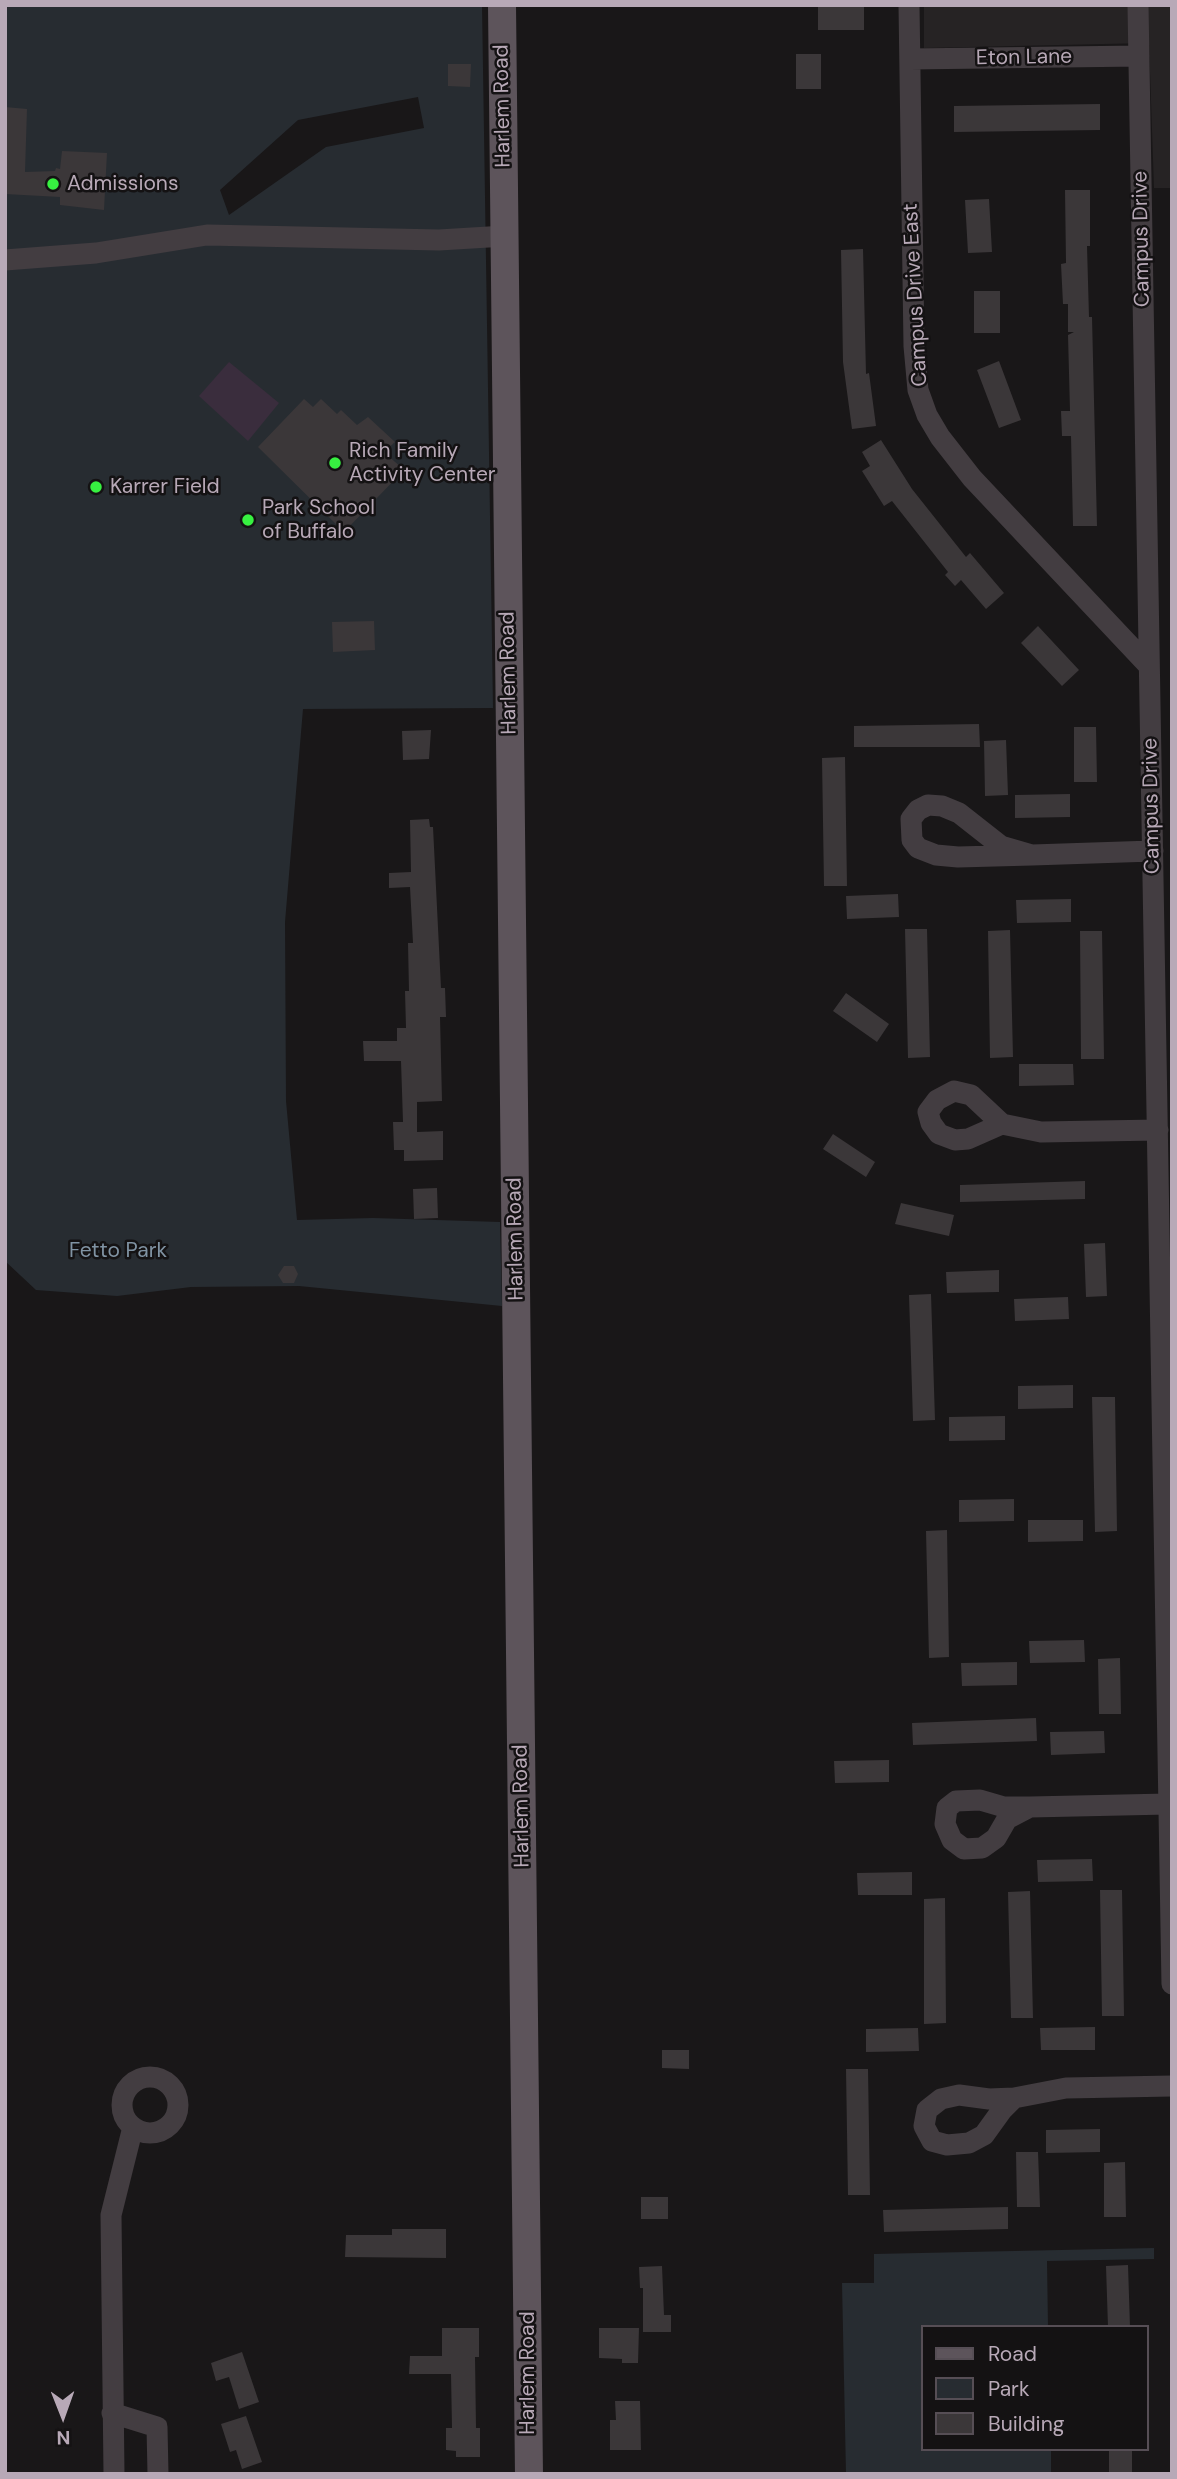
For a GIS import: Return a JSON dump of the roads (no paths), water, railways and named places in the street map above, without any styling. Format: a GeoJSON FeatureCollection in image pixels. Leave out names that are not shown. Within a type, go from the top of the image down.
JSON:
{"type":"FeatureCollection","features":[{"type":"Feature","properties":{"kind":"main road","name":"Harlem Road"},"geometry":{"type":"LineString","coordinates":[[502,5],[529,2474]]}},
{"type":"Feature","properties":{"kind":"street","name":"Campus Drive East"},"geometry":{"type":"LineString","coordinates":[[909,5],[914,346],[918,390],[927,415],[940,437],[972,478],[1149,666]]}},
{"type":"Feature","properties":{"kind":"street","name":"Campus Drive"},"geometry":{"type":"LineString","coordinates":[[1138,5],[1172,1984]]}},
{"type":"Feature","properties":{"kind":"street","name":"Eton Lane"},"geometry":{"type":"LineString","coordinates":[[910,59],[1139,56]]}},
{"type":"Feature","properties":{"kind":"street"},"geometry":{"type":"LineString","coordinates":[[5,260],[96,253],[207,235],[439,240],[505,236]]}},
{"type":"Feature","properties":{"kind":"street"},"geometry":{"type":"LineString","coordinates":[[1032,855],[1001,846],[959,813],[942,806],[928,805],[918,810],[911,819],[912,840],[918,848],[936,855],[958,857],[1153,852]]}},
{"type":"Feature","properties":{"kind":"street"},"geometry":{"type":"LineString","coordinates":[[1002,1124],[1041,1132],[1158,1130]]}},
{"type":"Feature","properties":{"kind":"street"},"geometry":{"type":"LineString","coordinates":[[1030,1807],[1168,1804]]}},
{"type":"Feature","properties":{"kind":"street"},"geometry":{"type":"LineString","coordinates":[[1014,2098],[1066,2088],[1172,2086]]}},
{"type":"Feature","properties":{"kind":"street"},"geometry":{"type":"LineString","coordinates":[[114,2474],[111,2215],[133,2127]]}},
{"type":"Feature","properties":{"kind":"street"},"geometry":{"type":"LineString","coordinates":[[112,2413],[157,2427],[159,2474]]}},
{"type":"Feature","properties":{"kind":"place","name":"Admissions"},"geometry":{"type":"Point","coordinates":[53,184]}},
{"type":"Feature","properties":{"kind":"place","name":"Rich Family Activity Center"},"geometry":{"type":"Point","coordinates":[335,463]}},
{"type":"Feature","properties":{"kind":"place","name":"Karrer Field"},"geometry":{"type":"Point","coordinates":[96,487]}},
{"type":"Feature","properties":{"kind":"place","name":"Park School of Buffalo"},"geometry":{"type":"Point","coordinates":[248,520]}},
{"type":"Feature","properties":{"kind":"park label","name":"Fetto Park"},"geometry":{"type":"Point","coordinates":[118,1251]}}]}
